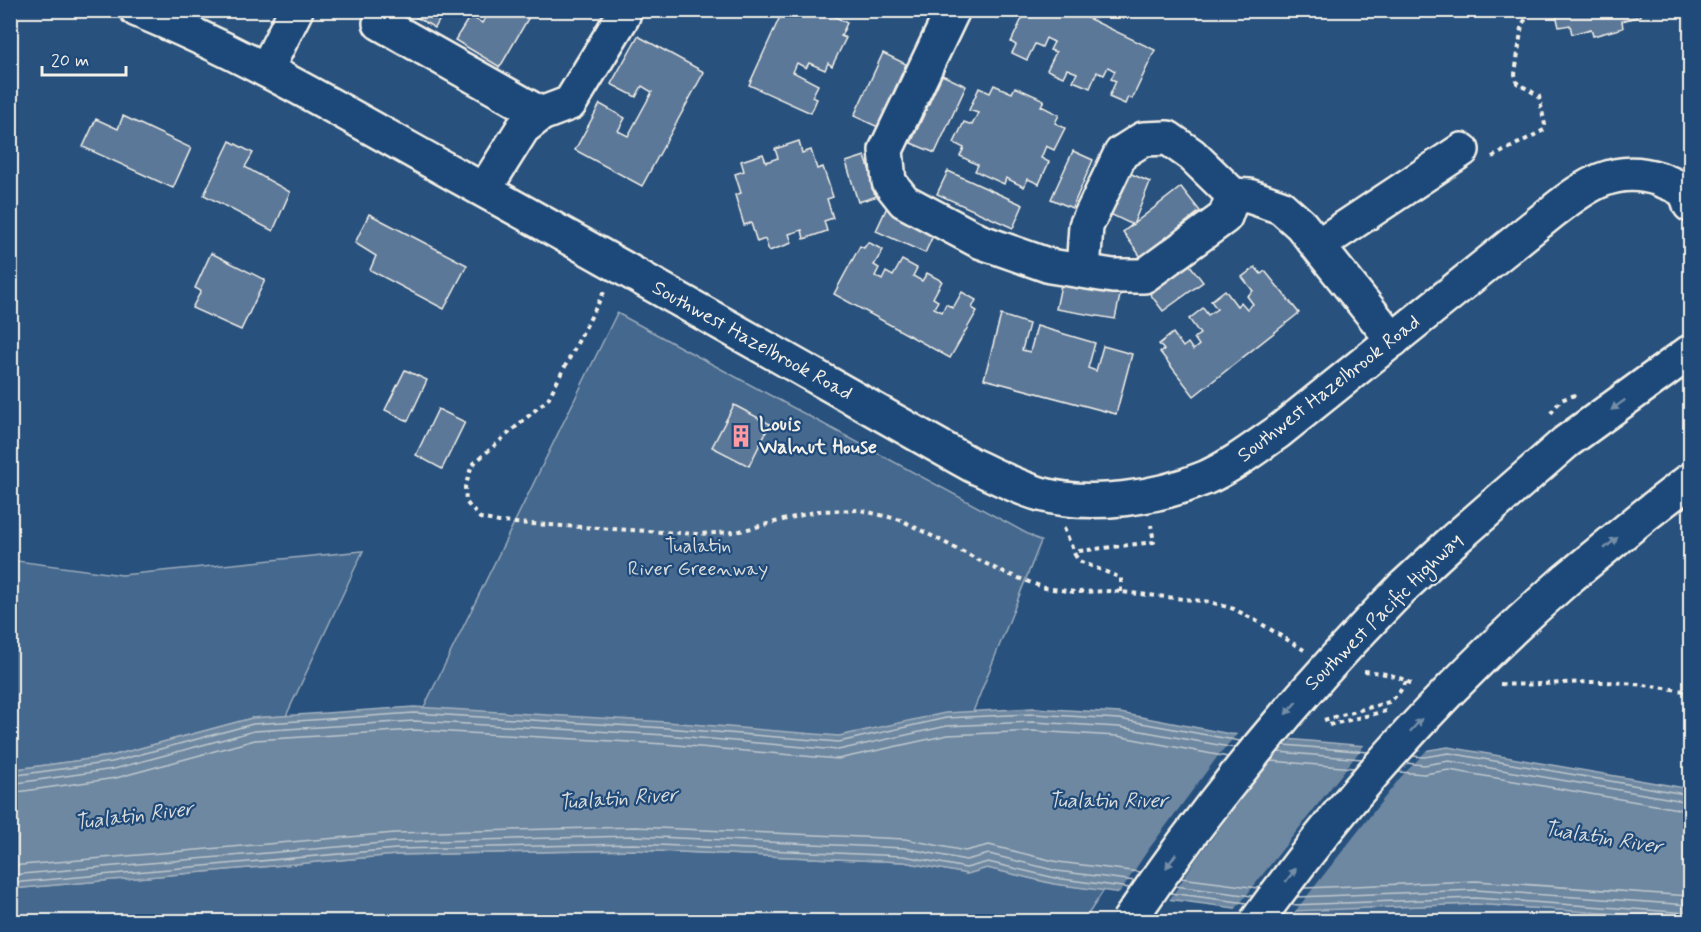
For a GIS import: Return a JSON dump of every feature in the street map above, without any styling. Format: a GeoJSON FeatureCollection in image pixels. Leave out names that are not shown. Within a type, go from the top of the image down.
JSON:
{"type":"FeatureCollection","features":[{"type":"Feature","properties":{"kind":"main road","name":"Southwest Hazelbrook Road"},"geometry":{"type":"LineString","coordinates":[[137,10],[203,38],[266,70],[972,465],[1040,494],[1083,501],[1145,495],[1175,489],[1206,477],[1237,461],[1278,432],[1552,212],[1587,187],[1609,176],[1627,173],[1647,175],[1665,181],[1689,197]]}},
{"type":"Feature","properties":{"kind":"main road"},"geometry":{"type":"LineString","coordinates":[[266,70],[296,10]]}},
{"type":"Feature","properties":{"kind":"main road"},"geometry":{"type":"LineString","coordinates":[[484,190],[523,128],[541,114],[570,103],[623,16],[623,10]]}},
{"type":"Feature","properties":{"kind":"main road"},"geometry":{"type":"LineString","coordinates":[[953,10],[886,150],[889,182],[904,201],[979,241],[1050,266],[1113,276],[1144,276],[1225,217],[1233,195]]}},
{"type":"Feature","properties":{"kind":"main road"},"geometry":{"type":"LineString","coordinates":[[380,23],[541,114]]}},
{"type":"Feature","properties":{"kind":"main road"},"geometry":{"type":"LineString","coordinates":[[1083,271],[1086,226],[1121,153],[1143,139],[1168,138],[1191,155],[1233,195],[1249,196],[1281,207],[1319,245],[1393,340]]}},
{"type":"Feature","properties":{"kind":"main road"},"geometry":{"type":"LineString","coordinates":[[1319,245],[1462,150]]}},
{"type":"Feature","properties":{"kind":"main road","name":"Southwest Pacific Highway"},"geometry":{"type":"LineString","coordinates":[[1128,921],[1186,839],[1251,755],[1318,676],[1402,588],[1566,442],[1690,352]]}},
{"type":"Feature","properties":{"kind":"main road"},"geometry":{"type":"LineString","coordinates":[[1256,921],[1325,831],[1425,715],[1487,652],[1566,580],[1690,480]]}},
{"type":"Feature","properties":{"kind":"path"},"geometry":{"type":"LineString","coordinates":[[1462,150],[1484,161],[1544,130],[1539,96],[1517,83],[1515,74],[1522,24],[1533,10]]}},
{"type":"Feature","properties":{"kind":"path"},"geometry":{"type":"LineString","coordinates":[[618,266],[548,399],[472,465],[465,487],[466,502],[480,518],[499,522],[696,534],[736,532],[818,511],[860,510],[901,520],[1000,571],[1045,588],[1075,592],[1121,592],[1210,602],[1226,606],[1260,622],[1313,655]]}},
{"type":"Feature","properties":{"kind":"path"},"geometry":{"type":"LineString","coordinates":[[1075,555],[1079,551],[1154,542],[1145,495]]}},
{"type":"Feature","properties":{"kind":"path"},"geometry":{"type":"LineString","coordinates":[[1064,531],[1079,561],[1121,578],[1121,592]]}},
{"type":"Feature","properties":{"kind":"path"},"geometry":{"type":"LineString","coordinates":[[1315,722],[1385,703],[1398,693],[1407,681],[1385,673],[1358,670]]}},
{"type":"Feature","properties":{"kind":"path"},"geometry":{"type":"LineString","coordinates":[[1491,684],[1601,682],[1656,686],[1690,692]]}},
{"type":"Feature","properties":{"kind":"path"},"geometry":{"type":"LineString","coordinates":[[1410,692],[1415,686]]}},
{"type":"Feature","properties":{"kind":"path"},"geometry":{"type":"LineString","coordinates":[[1329,725],[1393,708]]}},
{"type":"Feature","properties":{"kind":"green space","name":"Tualatin River Greenway"},"geometry":{"type":"Polygon","coordinates":[[[617,313],[1041,541],[951,767],[420,715],[617,313]]]}},
{"type":"Feature","properties":{"kind":"green space"},"geometry":{"type":"Polygon","coordinates":[[[363,551],[286,716],[252,718],[111,756],[11,770],[10,560],[122,575],[363,551]]]}},
{"type":"Feature","properties":{"kind":"green space"},"geometry":{"type":"Polygon","coordinates":[[[634,850],[904,862],[967,874],[987,868],[1054,884],[1104,890],[1083,922],[11,922],[11,889],[396,855],[634,850]]]}},
{"type":"Feature","properties":{"kind":"green space"},"geometry":{"type":"Polygon","coordinates":[[[1475,904],[1690,919],[1690,922],[1289,922],[1296,910],[1475,904]]]}},
{"type":"Feature","properties":{"kind":"water","name":"Tualatin River"},"geometry":{"type":"Polygon","coordinates":[[[414,707],[667,722],[839,736],[945,713],[1033,708],[1120,713],[1230,734],[1423,751],[1448,747],[1690,789],[1690,919],[1475,904],[1265,912],[1054,884],[987,868],[967,874],[904,862],[634,850],[396,855],[11,889],[10,770],[111,756],[252,718],[414,707]]]}},
{"type":"Feature","properties":{"kind":"pier"},"geometry":{"type":"Polygon","coordinates":[[[1239,732],[1293,737],[1254,782],[1195,861],[1168,902],[1118,895],[1148,850],[1221,752],[1239,732]]]}},
{"type":"Feature","properties":{"kind":"pier"},"geometry":{"type":"Polygon","coordinates":[[[1366,743],[1430,747],[1400,778],[1293,914],[1264,915],[1234,911],[1366,743]]]}},
{"type":"Feature","properties":{"kind":"building"},"geometry":{"type":"Polygon","coordinates":[[[404,10],[445,10],[435,28],[404,10]]]}},
{"type":"Feature","properties":{"kind":"building"},"geometry":{"type":"Polygon","coordinates":[[[482,10],[533,10],[500,67],[455,40],[470,16],[482,23],[488,14],[482,10]]]}},
{"type":"Feature","properties":{"kind":"building"},"geometry":{"type":"Polygon","coordinates":[[[783,10],[823,10],[847,23],[841,36],[846,38],[832,66],[828,63],[825,70],[809,63],[806,68],[797,63],[793,72],[818,85],[812,97],[817,99],[811,113],[749,85],[783,10]]]}},
{"type":"Feature","properties":{"kind":"building"},"geometry":{"type":"Polygon","coordinates":[[[979,10],[1000,10],[996,18],[979,10]]]}},
{"type":"Feature","properties":{"kind":"building"},"geometry":{"type":"Polygon","coordinates":[[[1026,10],[1071,10],[1155,50],[1132,99],[1128,97],[1125,104],[1109,97],[1116,81],[1111,79],[1115,71],[1108,67],[1104,75],[1097,72],[1090,88],[1073,81],[1077,73],[1067,69],[1063,77],[1047,70],[1056,52],[1050,50],[1054,42],[1046,38],[1042,47],[1035,44],[1027,60],[1012,53],[1016,45],[1011,42],[1026,10]]]}},
{"type":"Feature","properties":{"kind":"building"},"geometry":{"type":"Polygon","coordinates":[[[1555,10],[1639,10],[1641,16],[1622,21],[1623,28],[1593,36],[1591,29],[1572,34],[1570,25],[1559,27],[1555,10]]]}},
{"type":"Feature","properties":{"kind":"building"},"geometry":{"type":"Polygon","coordinates":[[[638,36],[704,72],[642,186],[575,150],[600,104],[625,118],[618,131],[628,136],[652,92],[642,86],[636,97],[611,84],[638,36]]]}},
{"type":"Feature","properties":{"kind":"building"},"geometry":{"type":"Polygon","coordinates":[[[883,53],[906,64],[878,127],[854,116],[883,53]]]}},
{"type":"Feature","properties":{"kind":"building"},"geometry":{"type":"Polygon","coordinates":[[[942,75],[966,86],[935,153],[911,143],[942,75]]]}},
{"type":"Feature","properties":{"kind":"building"},"geometry":{"type":"Polygon","coordinates":[[[994,85],[1012,93],[1015,87],[1044,100],[1041,106],[1059,115],[1055,123],[1065,128],[1054,150],[1046,146],[1041,158],[1049,162],[1039,184],[1028,179],[1024,187],[1006,178],[1004,184],[975,171],[978,165],[960,156],[964,148],[954,143],[964,122],[972,125],[978,113],[969,110],[979,88],[990,93],[994,85]]]}},
{"type":"Feature","properties":{"kind":"building"},"geometry":{"type":"Polygon","coordinates":[[[123,116],[191,148],[173,188],[83,147],[96,119],[118,129],[123,116]]]}},
{"type":"Feature","properties":{"kind":"building"},"geometry":{"type":"Polygon","coordinates":[[[230,141],[253,153],[245,167],[290,192],[273,231],[204,195],[230,141]]]}},
{"type":"Feature","properties":{"kind":"building"},"geometry":{"type":"Polygon","coordinates":[[[799,141],[802,153],[811,150],[817,169],[823,167],[833,197],[827,199],[833,218],[824,221],[827,231],[804,239],[802,230],[789,234],[792,243],[769,251],[765,239],[757,242],[751,223],[744,225],[735,195],[741,193],[735,174],[744,171],[741,161],[763,154],[766,162],[778,158],[775,149],[799,141]]]}},
{"type":"Feature","properties":{"kind":"building"},"geometry":{"type":"Polygon","coordinates":[[[1073,151],[1093,160],[1072,208],[1051,199],[1073,151]]]}},
{"type":"Feature","properties":{"kind":"building"},"geometry":{"type":"Polygon","coordinates":[[[865,156],[878,196],[858,202],[846,162],[865,156]]]}},
{"type":"Feature","properties":{"kind":"building"},"geometry":{"type":"Polygon","coordinates":[[[948,171],[1023,205],[1013,228],[937,194],[948,171]]]}},
{"type":"Feature","properties":{"kind":"building"},"geometry":{"type":"Polygon","coordinates":[[[1129,173],[1150,182],[1133,225],[1110,214],[1129,173]]]}},
{"type":"Feature","properties":{"kind":"building"},"geometry":{"type":"Polygon","coordinates":[[[1181,187],[1200,211],[1141,257],[1123,232],[1181,187]]]}},
{"type":"Feature","properties":{"kind":"building"},"geometry":{"type":"Polygon","coordinates":[[[887,207],[936,229],[925,253],[876,231],[887,207]]]}},
{"type":"Feature","properties":{"kind":"building"},"geometry":{"type":"Polygon","coordinates":[[[369,214],[467,265],[444,309],[370,270],[376,256],[355,243],[369,214]]]}},
{"type":"Feature","properties":{"kind":"building"},"geometry":{"type":"Polygon","coordinates":[[[868,242],[883,250],[874,265],[879,268],[875,276],[882,280],[886,272],[893,276],[902,260],[917,268],[913,276],[922,281],[927,273],[942,281],[933,298],[938,301],[934,308],[942,312],[946,304],[953,308],[962,292],[976,300],[972,308],[977,311],[950,358],[834,294],[860,246],[864,248],[868,242]]]}},
{"type":"Feature","properties":{"kind":"building"},"geometry":{"type":"Polygon","coordinates":[[[211,253],[265,280],[241,330],[192,308],[201,291],[195,288],[211,253]]]}},
{"type":"Feature","properties":{"kind":"building"},"geometry":{"type":"Polygon","coordinates":[[[1186,260],[1203,282],[1163,311],[1147,290],[1186,260]]]}},
{"type":"Feature","properties":{"kind":"building"},"geometry":{"type":"Polygon","coordinates":[[[1255,267],[1261,274],[1265,271],[1299,313],[1194,396],[1160,352],[1164,350],[1159,344],[1173,333],[1183,347],[1188,343],[1193,350],[1199,345],[1194,338],[1200,334],[1189,319],[1203,308],[1208,315],[1217,309],[1211,301],[1225,290],[1237,306],[1241,302],[1247,309],[1253,304],[1247,296],[1253,291],[1242,277],[1255,267]]]}},
{"type":"Feature","properties":{"kind":"building"},"geometry":{"type":"Polygon","coordinates":[[[1062,280],[1121,291],[1115,319],[1056,309],[1062,280]]]}},
{"type":"Feature","properties":{"kind":"building"},"geometry":{"type":"Polygon","coordinates":[[[1001,315],[1029,324],[1022,350],[1030,352],[1037,326],[1095,343],[1088,368],[1096,371],[1103,346],[1132,354],[1116,414],[984,379],[1001,315]]]}},
{"type":"Feature","properties":{"kind":"building"},"geometry":{"type":"Polygon","coordinates":[[[405,370],[427,380],[408,421],[385,410],[405,370]]]}},
{"type":"Feature","properties":{"kind":"building","name":"Louis Walnut House"},"geometry":{"type":"Polygon","coordinates":[[[734,405],[770,424],[749,466],[712,447],[734,405]]]}},
{"type":"Feature","properties":{"kind":"building"},"geometry":{"type":"Polygon","coordinates":[[[438,409],[465,422],[442,469],[416,455],[438,409]]]}},
{"type":"Feature","properties":{"kind":"place","name":"Louis Walnut House"},"geometry":{"type":"Point","coordinates":[741,436]}}]}
